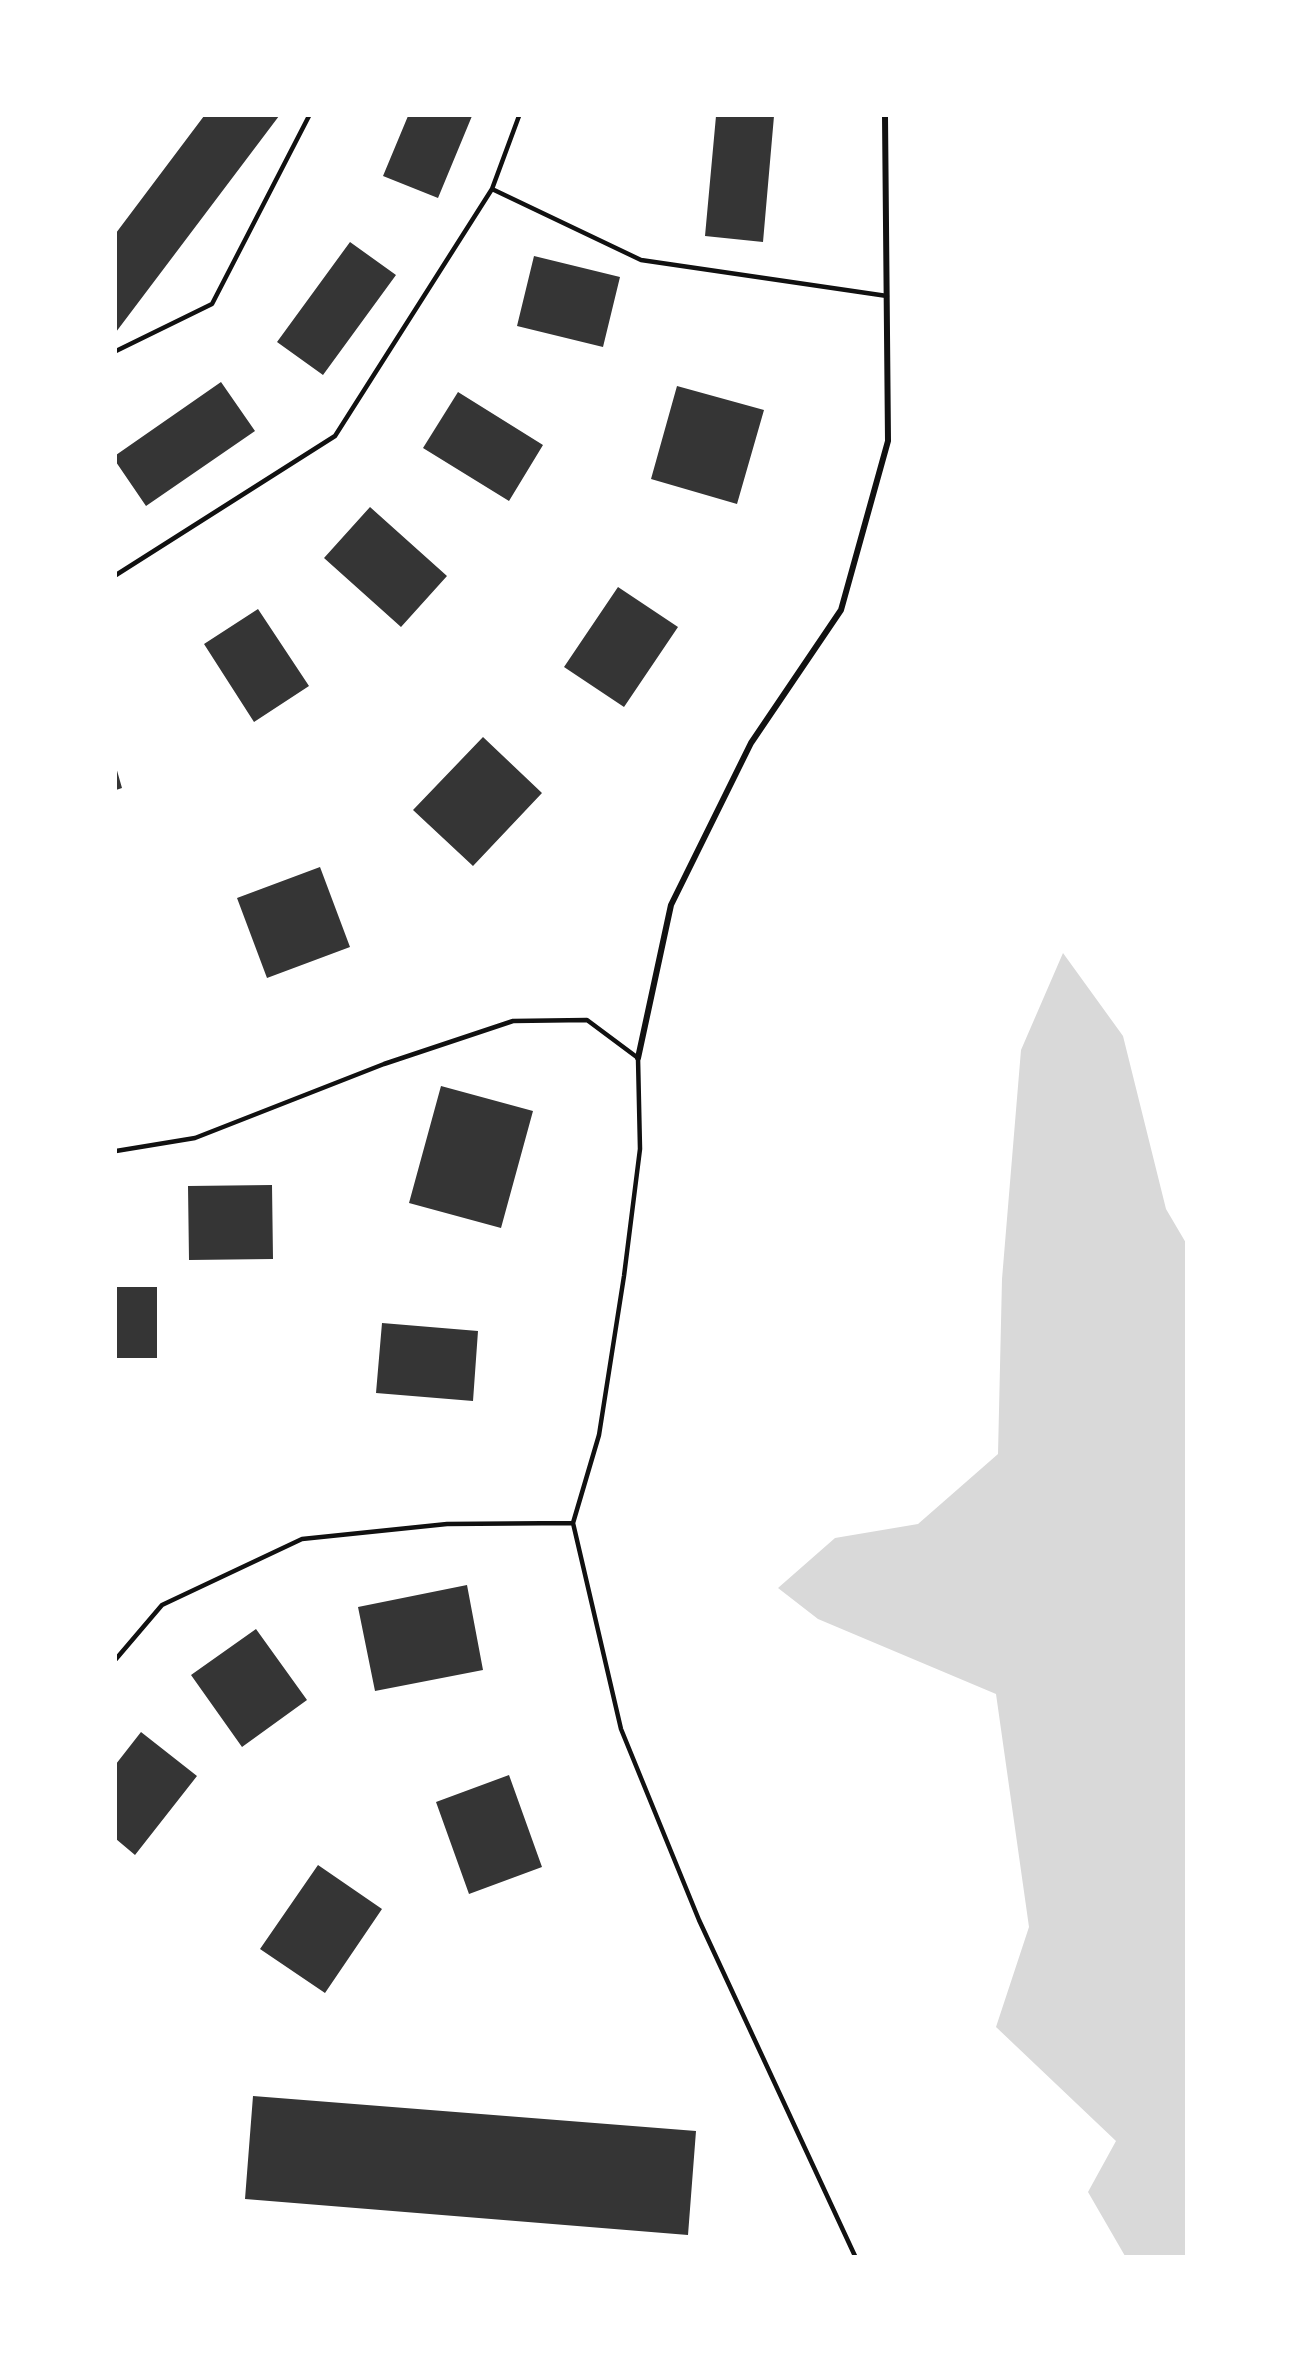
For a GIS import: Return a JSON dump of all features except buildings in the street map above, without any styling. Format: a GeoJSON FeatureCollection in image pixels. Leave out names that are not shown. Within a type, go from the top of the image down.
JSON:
{"type":"FeatureCollection","features":[{"type":"Feature","properties":{"kind":"street"},"geometry":{"type":"LineString","coordinates":[[638,1058],[671,905],[751,743],[841,610],[888,441],[885,116]]}},
{"type":"Feature","properties":{"kind":"lane"},"geometry":{"type":"LineString","coordinates":[[116,351],[212,304],[309,116]]}},
{"type":"Feature","properties":{"kind":"lane"},"geometry":{"type":"LineString","coordinates":[[116,575],[336,436],[492,189],[519,116]]}},
{"type":"Feature","properties":{"kind":"lane"},"geometry":{"type":"LineString","coordinates":[[492,189],[641,260],[888,296]]}},
{"type":"Feature","properties":{"kind":"lane"},"geometry":{"type":"LineString","coordinates":[[116,1151],[195,1138],[384,1064],[513,1021],[587,1020],[638,1058],[640,1149],[624,1276],[599,1435],[573,1523],[621,1729],[699,1920],[855,2256]]}},
{"type":"Feature","properties":{"kind":"lane"},"geometry":{"type":"LineString","coordinates":[[116,1659],[162,1605],[302,1539],[447,1524],[573,1523]]}},
{"type":"Feature","properties":{"kind":"shaded area"},"geometry":{"type":"Polygon","coordinates":[[[1063,953],[1123,1036],[1166,1209],[1186,1243],[1186,2256],[1125,2256],[1088,2192],[1116,2141],[996,2027],[1029,1927],[996,1694],[818,1619],[778,1588],[835,1538],[918,1524],[998,1454],[1002,1279],[1021,1050],[1063,953]]]}}]}
